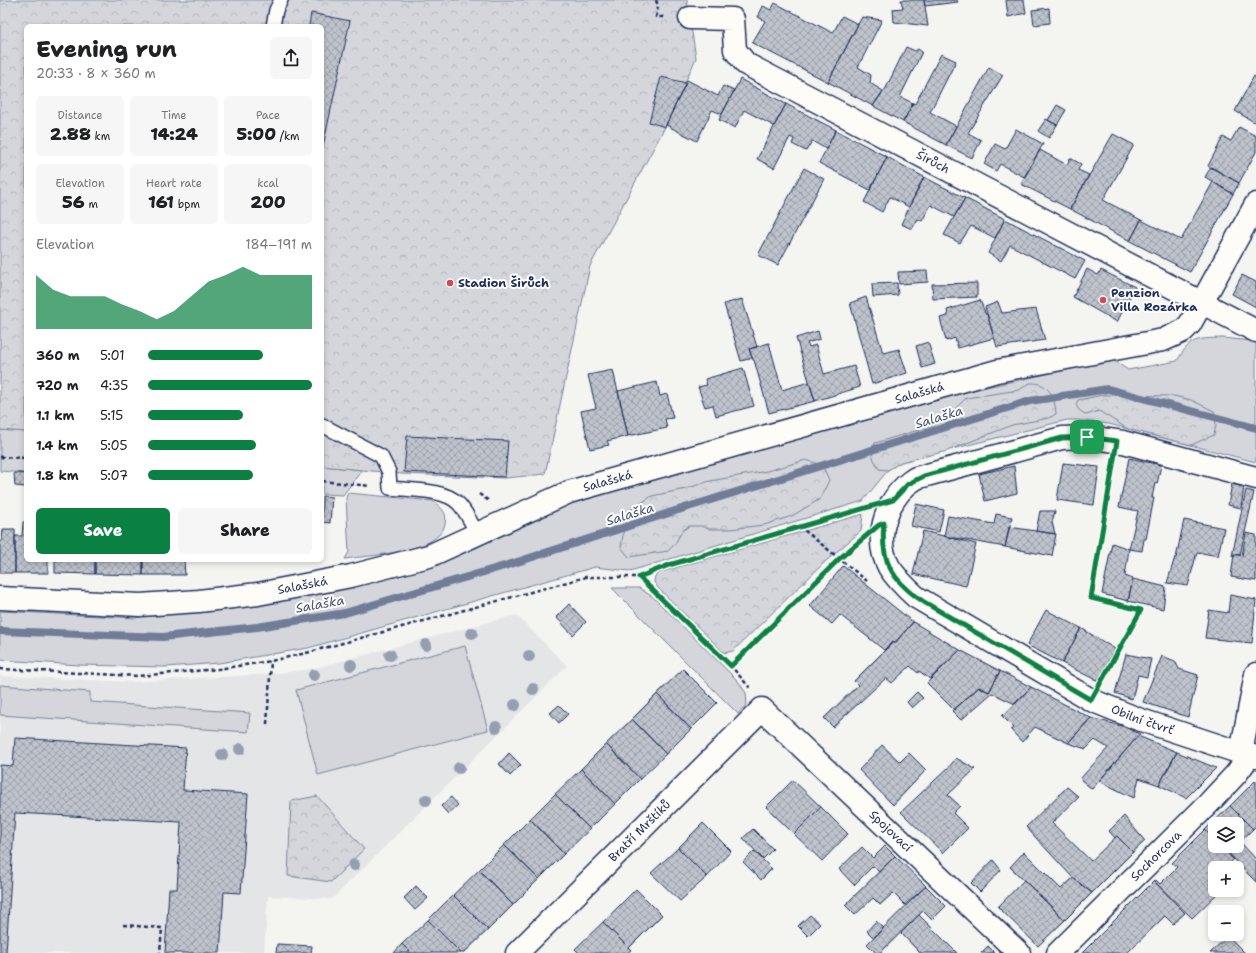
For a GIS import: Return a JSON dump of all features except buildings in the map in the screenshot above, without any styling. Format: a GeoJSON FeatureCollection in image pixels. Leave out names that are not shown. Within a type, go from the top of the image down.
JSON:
{"type":"FeatureCollection","features":[{"type":"Feature","properties":{"kind":"street","name":"Širůch"},"geometry":{"type":"LineString","coordinates":[[690,18],[732,10],[735,50],[746,64],[1201,304],[1256,331]]}},
{"type":"Feature","properties":{"kind":"street","name":"Salašská"},"geometry":{"type":"LineString","coordinates":[[0,598],[140,605],[199,601],[258,594],[351,576],[413,562],[577,489],[998,371],[1163,340],[1183,331],[1190,324],[1256,204]]}},
{"type":"Feature","properties":{"kind":"street","name":"Obilní čtvrť"},"geometry":{"type":"LineString","coordinates":[[1249,755],[1138,719],[1091,700],[924,602],[909,591],[889,567],[883,540],[884,523],[893,500],[899,491],[916,478],[1052,441],[1087,437],[1117,441],[1256,478]]}},
{"type":"Feature","properties":{"kind":"street"},"geometry":{"type":"LineString","coordinates":[[1249,755],[1256,674]]}},
{"type":"Feature","properties":{"kind":"street","name":"Bratří Mrštíků"},"geometry":{"type":"LineString","coordinates":[[517,953],[762,709]]}},
{"type":"Feature","properties":{"kind":"street","name":"Spojovací"},"geometry":{"type":"LineString","coordinates":[[762,709],[1019,953]]}},
{"type":"Feature","properties":{"kind":"street","name":"Sochorcova"},"geometry":{"type":"LineString","coordinates":[[1058,953],[1208,804],[1236,774],[1249,755]]}},
{"type":"Feature","properties":{"kind":"lane"},"geometry":{"type":"LineString","coordinates":[[273,24],[276,10],[281,0]]}},
{"type":"Feature","properties":{"kind":"lane"},"geometry":{"type":"LineString","coordinates":[[324,426],[381,456],[389,472],[390,488],[440,494],[451,498],[462,508],[478,534]]}},
{"type":"Feature","properties":{"kind":"path"},"geometry":{"type":"LineString","coordinates":[[1091,700],[1141,610],[1091,598],[1117,441]]}},
{"type":"Feature","properties":{"kind":"path"},"geometry":{"type":"LineString","coordinates":[[0,457],[24,458]]}},
{"type":"Feature","properties":{"kind":"path"},"geometry":{"type":"LineString","coordinates":[[324,481],[390,488]]}},
{"type":"Feature","properties":{"kind":"path"},"geometry":{"type":"LineString","coordinates":[[0,669],[138,676],[218,669],[272,661],[586,578],[639,577],[669,565],[799,526],[893,500]]}},
{"type":"Feature","properties":{"kind":"path"},"geometry":{"type":"LineString","coordinates":[[731,666],[839,559],[879,525],[884,523]]}},
{"type":"Feature","properties":{"kind":"path"},"geometry":{"type":"LineString","coordinates":[[799,526],[870,583]]}},
{"type":"Feature","properties":{"kind":"path"},"geometry":{"type":"LineString","coordinates":[[639,577],[731,666],[749,688],[762,709]]}},
{"type":"Feature","properties":{"kind":"path"},"geometry":{"type":"LineString","coordinates":[[268,724],[272,661]]}},
{"type":"Feature","properties":{"kind":"path"},"geometry":{"type":"LineString","coordinates":[[123,925],[162,928],[160,953]]}},
{"type":"Feature","properties":{"kind":"shaded area"},"geometry":{"type":"Polygon","coordinates":[[[516,615],[567,666],[332,899],[268,896],[264,953],[0,953],[0,676],[131,682],[271,674],[311,669],[516,615]]]}},
{"type":"Feature","properties":{"kind":"green space","name":"Stadion Širůch"},"geometry":{"type":"Polygon","coordinates":[[[0,0],[687,0],[696,58],[665,127],[590,266],[545,474],[506,478],[402,474],[324,466],[324,24],[24,24],[24,432],[0,430],[0,0]]]}},
{"type":"Feature","properties":{"kind":"green space"},"geometry":{"type":"Polygon","coordinates":[[[1223,338],[1252,341],[1256,343],[1256,462],[1109,424],[1067,420],[901,462],[888,470],[863,501],[630,571],[595,567],[308,648],[219,663],[166,667],[80,665],[0,660],[0,611],[136,618],[158,612],[444,560],[478,547],[528,519],[564,505],[977,389],[1113,360],[1128,370],[1177,361],[1186,347],[1191,343],[1201,339],[1223,338]]]}},
{"type":"Feature","properties":{"kind":"green space"},"geometry":{"type":"Polygon","coordinates":[[[1030,383],[1042,385],[1050,392],[1054,402],[1056,414],[1049,418],[1012,425],[947,451],[901,462],[888,470],[879,469],[875,463],[872,450],[875,443],[932,426],[944,420],[966,398],[1019,390],[1030,383]]]}},
{"type":"Feature","properties":{"kind":"green space"},"geometry":{"type":"Polygon","coordinates":[[[1103,395],[1174,396],[1191,400],[1214,411],[1216,425],[1214,435],[1191,445],[1128,429],[1099,411],[1086,415],[1079,410],[1076,405],[1078,400],[1103,395]]]}},
{"type":"Feature","properties":{"kind":"green space"},"geometry":{"type":"Polygon","coordinates":[[[0,430],[24,432],[24,473],[0,471],[0,430]]]}},
{"type":"Feature","properties":{"kind":"green space"},"geometry":{"type":"Polygon","coordinates":[[[806,460],[822,465],[829,480],[820,499],[792,516],[764,525],[730,529],[709,529],[701,526],[689,526],[682,531],[675,544],[668,551],[629,557],[621,547],[627,512],[652,496],[685,489],[710,481],[767,471],[806,460]]]}},
{"type":"Feature","properties":{"kind":"green space"},"geometry":{"type":"Polygon","coordinates":[[[324,466],[362,470],[343,495],[324,494],[324,466]]]}},
{"type":"Feature","properties":{"kind":"green space"},"geometry":{"type":"Polygon","coordinates":[[[348,493],[433,501],[445,513],[445,524],[440,534],[417,547],[386,554],[345,559],[349,552],[346,498],[348,493]]]}},
{"type":"Feature","properties":{"kind":"green space"},"geometry":{"type":"Polygon","coordinates":[[[863,514],[861,531],[826,561],[733,651],[724,653],[658,588],[654,582],[655,576],[661,572],[863,514]]]}},
{"type":"Feature","properties":{"kind":"green space"},"geometry":{"type":"Polygon","coordinates":[[[612,588],[639,588],[653,597],[738,681],[746,693],[747,704],[738,714],[612,588]]]}},
{"type":"Feature","properties":{"kind":"green space"},"geometry":{"type":"Polygon","coordinates":[[[465,646],[488,730],[318,775],[296,690],[465,646]]]}},
{"type":"Feature","properties":{"kind":"green space"},"geometry":{"type":"Polygon","coordinates":[[[0,685],[90,692],[90,702],[250,713],[248,732],[0,715],[0,685]]]}},
{"type":"Feature","properties":{"kind":"green space"},"geometry":{"type":"Polygon","coordinates":[[[317,796],[364,849],[331,882],[288,876],[291,801],[317,796]]]}},
{"type":"Feature","properties":{"kind":"waterway","name":"Salaška"},"geometry":{"type":"LineString","coordinates":[[0,631],[163,637],[257,627],[345,613],[511,564],[675,511],[1030,401],[1108,389],[1256,428]]}},
{"type":"Feature","properties":{"kind":"place","name":"Stadion Širůch"},"geometry":{"type":"Point","coordinates":[450,283]}},
{"type":"Feature","properties":{"kind":"place","name":"Penzion Villa Rozárka"},"geometry":{"type":"Point","coordinates":[1103,300]}},
{"type":"Feature","properties":{"kind":"route"},"geometry":{"type":"LineString","coordinates":[[1087,437],[1117,441],[1091,598],[1141,610],[1091,700],[916,597],[889,567],[884,551],[884,523],[879,525],[839,559],[731,666],[639,577],[669,565],[799,526],[893,500],[899,491],[916,478],[1062,438],[1087,437]]}}]}
